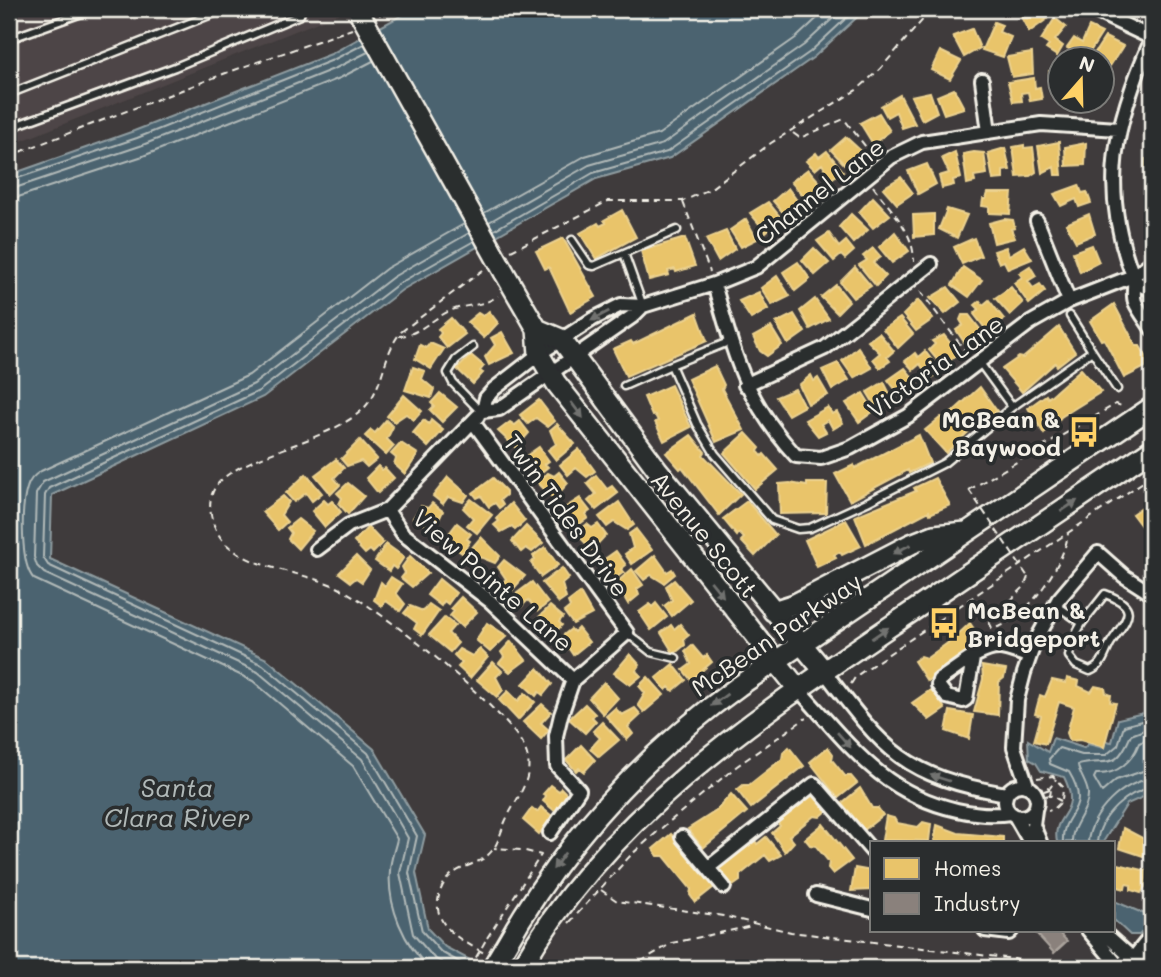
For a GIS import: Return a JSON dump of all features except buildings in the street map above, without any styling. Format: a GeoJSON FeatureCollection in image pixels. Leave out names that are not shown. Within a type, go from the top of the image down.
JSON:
{"type":"FeatureCollection","features":[{"type":"Feature","properties":{"kind":"main road","name":"Avenue Scott"},"geometry":{"type":"LineString","coordinates":[[357,16],[507,271],[537,329],[539,354],[550,372],[632,482],[798,689]]}},
{"type":"Feature","properties":{"kind":"main road"},"geometry":{"type":"LineString","coordinates":[[537,329],[561,339]]}},
{"type":"Feature","properties":{"kind":"main road","name":"Avenue Scott"},"geometry":{"type":"LineString","coordinates":[[561,339],[657,469],[824,671]]}},
{"type":"Feature","properties":{"kind":"main road","name":"McBean Parkway"},"geometry":{"type":"LineString","coordinates":[[492,952],[547,877],[609,800],[681,730],[801,645],[1152,407]]}},
{"type":"Feature","properties":{"kind":"main road"},"geometry":{"type":"LineString","coordinates":[[524,964],[584,879],[658,801],[720,745],[824,671],[1152,449]]}},
{"type":"Feature","properties":{"kind":"main road"},"geometry":{"type":"LineString","coordinates":[[774,611],[795,604],[911,544],[934,535],[967,532]]}},
{"type":"Feature","properties":{"kind":"street"},"geometry":{"type":"LineString","coordinates":[[1091,9],[1152,39],[1118,129],[1114,196],[1118,234],[1134,279],[1135,301],[1152,329]]}},
{"type":"Feature","properties":{"kind":"street"},"geometry":{"type":"LineString","coordinates":[[982,80],[989,132]]}},
{"type":"Feature","properties":{"kind":"street","name":"Channel Lane"},"geometry":{"type":"LineString","coordinates":[[643,306],[714,284],[756,267],[891,157],[922,142],[1041,124],[1118,129]]}},
{"type":"Feature","properties":{"kind":"street"},"geometry":{"type":"LineString","coordinates":[[1037,220],[1069,301]]}},
{"type":"Feature","properties":{"kind":"street","name":"Victoria Lane"},"geometry":{"type":"LineString","coordinates":[[714,284],[745,385],[769,427],[796,456],[821,458],[850,448],[908,416],[1030,323],[1069,301],[1134,279],[1152,262]]}},
{"type":"Feature","properties":{"kind":"street"},"geometry":{"type":"LineString","coordinates":[[745,385],[825,348],[931,264]]}},
{"type":"Feature","properties":{"kind":"street"},"geometry":{"type":"LineString","coordinates":[[1134,279],[1152,290]]}},
{"type":"Feature","properties":{"kind":"street"},"geometry":{"type":"LineString","coordinates":[[317,549],[349,525],[387,510],[479,415],[488,395],[539,354],[621,305],[643,306]]}},
{"type":"Feature","properties":{"kind":"street"},"geometry":{"type":"LineString","coordinates":[[479,415],[499,408],[633,316],[643,306]]}},
{"type":"Feature","properties":{"kind":"street","name":"Twin Tides Drive"},"geometry":{"type":"LineString","coordinates":[[479,415],[627,633]]}},
{"type":"Feature","properties":{"kind":"street","name":"View Pointe Lane"},"geometry":{"type":"LineString","coordinates":[[387,510],[402,534],[490,601],[573,680]]}},
{"type":"Feature","properties":{"kind":"street"},"geometry":{"type":"LineString","coordinates":[[1029,841],[1005,804],[1015,758],[1017,700],[1029,656],[1056,605],[1098,553],[1124,576],[1152,594]]}},
{"type":"Feature","properties":{"kind":"street"},"geometry":{"type":"LineString","coordinates":[[550,833],[579,790],[557,766],[555,752],[556,736],[573,680],[627,633]]}},
{"type":"Feature","properties":{"kind":"street"},"geometry":{"type":"LineString","coordinates":[[973,658],[987,650],[999,648],[1029,656]]}},
{"type":"Feature","properties":{"kind":"street","name":"Avenue Scott"},"geometry":{"type":"LineString","coordinates":[[824,671],[882,742],[903,761],[950,782],[1009,791]]}},
{"type":"Feature","properties":{"kind":"street","name":"Avenue Scott"},"geometry":{"type":"LineString","coordinates":[[798,689],[858,756],[900,789],[932,803],[965,811],[987,815],[1013,814]]}},
{"type":"Feature","properties":{"kind":"street"},"geometry":{"type":"LineString","coordinates":[[1015,758],[1032,782],[1036,795],[1039,810],[1033,825],[1040,841]]}},
{"type":"Feature","properties":{"kind":"street"},"geometry":{"type":"LineString","coordinates":[[1009,791],[1032,782]]}},
{"type":"Feature","properties":{"kind":"street"},"geometry":{"type":"LineString","coordinates":[[709,867],[814,784],[870,848]]}},
{"type":"Feature","properties":{"kind":"street"},"geometry":{"type":"LineString","coordinates":[[1013,814],[1026,816],[1039,810]]}},
{"type":"Feature","properties":{"kind":"street"},"geometry":{"type":"LineString","coordinates":[[682,836],[724,887]]}},
{"type":"Feature","properties":{"kind":"street"},"geometry":{"type":"LineString","coordinates":[[816,895],[870,908]]}},
{"type":"Feature","properties":{"kind":"street"},"geometry":{"type":"LineString","coordinates":[[1090,932],[1120,968],[1151,937]]}},
{"type":"Feature","properties":{"kind":"street"},"geometry":{"type":"LineString","coordinates":[[1103,932],[1133,957],[1144,958],[1152,968]]}},
{"type":"Feature","properties":{"kind":"lane"},"geometry":{"type":"LineString","coordinates":[[9,39],[93,9]]}},
{"type":"Feature","properties":{"kind":"lane"},"geometry":{"type":"LineString","coordinates":[[9,94],[225,9]]}},
{"type":"Feature","properties":{"kind":"lane"},"geometry":{"type":"LineString","coordinates":[[9,128],[175,67],[300,15],[302,9]]}},
{"type":"Feature","properties":{"kind":"lane"},"geometry":{"type":"LineString","coordinates":[[572,240],[589,265],[594,266],[677,230]]}},
{"type":"Feature","properties":{"kind":"lane"},"geometry":{"type":"LineString","coordinates":[[624,253],[643,306]]}},
{"type":"Feature","properties":{"kind":"lane"},"geometry":{"type":"LineString","coordinates":[[1070,316],[1116,389]]}},
{"type":"Feature","properties":{"kind":"lane"},"geometry":{"type":"LineString","coordinates":[[624,386],[731,341]]}},
{"type":"Feature","properties":{"kind":"lane"},"geometry":{"type":"LineString","coordinates":[[473,347],[456,360],[448,373],[479,415]]}},
{"type":"Feature","properties":{"kind":"lane"},"geometry":{"type":"LineString","coordinates":[[671,365],[697,424],[715,454],[772,520],[798,529],[810,528],[944,463],[1012,407],[1092,351]]}},
{"type":"Feature","properties":{"kind":"lane"},"geometry":{"type":"LineString","coordinates":[[980,363],[1012,407]]}},
{"type":"Feature","properties":{"kind":"lane"},"geometry":{"type":"LineString","coordinates":[[1105,593],[1125,604],[1128,610],[1124,627],[1111,643],[1099,667],[1090,671],[1076,665],[1069,656],[1072,641],[1082,623],[1105,593]]}},
{"type":"Feature","properties":{"kind":"lane"},"geometry":{"type":"LineString","coordinates":[[1056,605],[1082,623]]}},
{"type":"Feature","properties":{"kind":"lane"},"geometry":{"type":"LineString","coordinates":[[627,633],[651,652],[676,658]]}},
{"type":"Feature","properties":{"kind":"path"},"geometry":{"type":"LineString","coordinates":[[379,15],[391,9]]}},
{"type":"Feature","properties":{"kind":"path"},"geometry":{"type":"LineString","coordinates":[[398,336],[410,334],[450,311],[478,306],[507,271],[608,201],[682,201],[710,189],[771,143],[858,89],[881,68],[932,9]]}},
{"type":"Feature","properties":{"kind":"path"},"geometry":{"type":"LineString","coordinates":[[9,156],[357,16]]}},
{"type":"Feature","properties":{"kind":"path"},"geometry":{"type":"LineString","coordinates":[[792,132],[800,138],[844,119],[869,151]]}},
{"type":"Feature","properties":{"kind":"path"},"geometry":{"type":"LineString","coordinates":[[682,201],[714,284]]}},
{"type":"Feature","properties":{"kind":"path"},"geometry":{"type":"LineString","coordinates":[[483,270],[398,336],[377,389],[360,412],[306,442],[228,474],[212,494],[212,519],[225,542],[236,551],[340,588],[407,633],[511,728],[526,751],[528,773],[523,792],[494,848],[482,859],[448,877],[437,903],[440,918],[450,933],[492,952]]}},
{"type":"Feature","properties":{"kind":"path"},"geometry":{"type":"LineString","coordinates":[[1068,532],[1067,545],[1033,602],[1000,628],[992,628],[989,622],[1024,587],[1028,577],[969,490],[1116,404],[1124,407]]}},
{"type":"Feature","properties":{"kind":"path"},"geometry":{"type":"LineString","coordinates":[[851,685],[856,676],[1152,476]]}},
{"type":"Feature","properties":{"kind":"path"},"geometry":{"type":"LineString","coordinates":[[563,930],[631,855],[664,826],[803,718]]}},
{"type":"Feature","properties":{"kind":"path"},"geometry":{"type":"LineString","coordinates":[[1032,782],[1048,775],[1056,778],[1063,787],[1062,801],[1055,809],[1039,810]]}},
{"type":"Feature","properties":{"kind":"path"},"geometry":{"type":"LineString","coordinates":[[1044,791],[1056,778]]}},
{"type":"Feature","properties":{"kind":"path"},"geometry":{"type":"LineString","coordinates":[[1049,788],[1051,797]]}},
{"type":"Feature","properties":{"kind":"path"},"geometry":{"type":"LineString","coordinates":[[1045,796],[1062,801]]}},
{"type":"Feature","properties":{"kind":"path"},"geometry":{"type":"LineString","coordinates":[[470,968],[492,952],[541,855],[522,850],[494,848]]}},
{"type":"Feature","properties":{"kind":"path"},"geometry":{"type":"LineString","coordinates":[[601,890],[617,901],[723,916],[753,925],[848,941],[1014,959],[1051,968]]}},
{"type":"Feature","properties":{"kind":"path"},"geometry":{"type":"LineString","coordinates":[[630,968],[672,943],[753,925]]}},
{"type":"Feature","properties":{"kind":"path"},"geometry":{"type":"LineString","coordinates":[[1088,968],[1100,957]]}},
{"type":"Feature","properties":{"kind":"shaded area"},"geometry":{"type":"Polygon","coordinates":[[[9,9],[350,9],[9,146],[9,9]]]}},
{"type":"Feature","properties":{"kind":"water","name":"Santa Clara River"},"geometry":{"type":"Polygon","coordinates":[[[413,9],[866,9],[814,57],[670,158],[596,179],[402,290],[263,397],[52,495],[50,559],[267,659],[374,749],[425,835],[416,873],[428,929],[445,947],[485,968],[9,968],[9,175],[134,131],[331,54],[413,9]]]}},
{"type":"Feature","properties":{"kind":"water"},"geometry":{"type":"Polygon","coordinates":[[[1152,711],[1152,793],[1127,804],[1104,841],[1057,841],[1058,825],[1069,807],[1069,790],[1064,777],[1041,771],[1036,763],[1029,759],[1028,740],[1048,752],[1053,738],[1084,748],[1088,744],[1104,748],[1106,741],[1112,742],[1118,719],[1152,711]]]}},
{"type":"Feature","properties":{"kind":"water"},"geometry":{"type":"Polygon","coordinates":[[[1116,902],[1152,917],[1152,939],[1142,932],[1139,935],[1130,935],[1116,922],[1116,902]]]}},
{"type":"Feature","properties":{"kind":"place","name":"McBean & Baywood"},"geometry":{"type":"Point","coordinates":[1084,432]}},
{"type":"Feature","properties":{"kind":"place","name":"McBean & Bridgeport"},"geometry":{"type":"Point","coordinates":[944,623]}}]}
